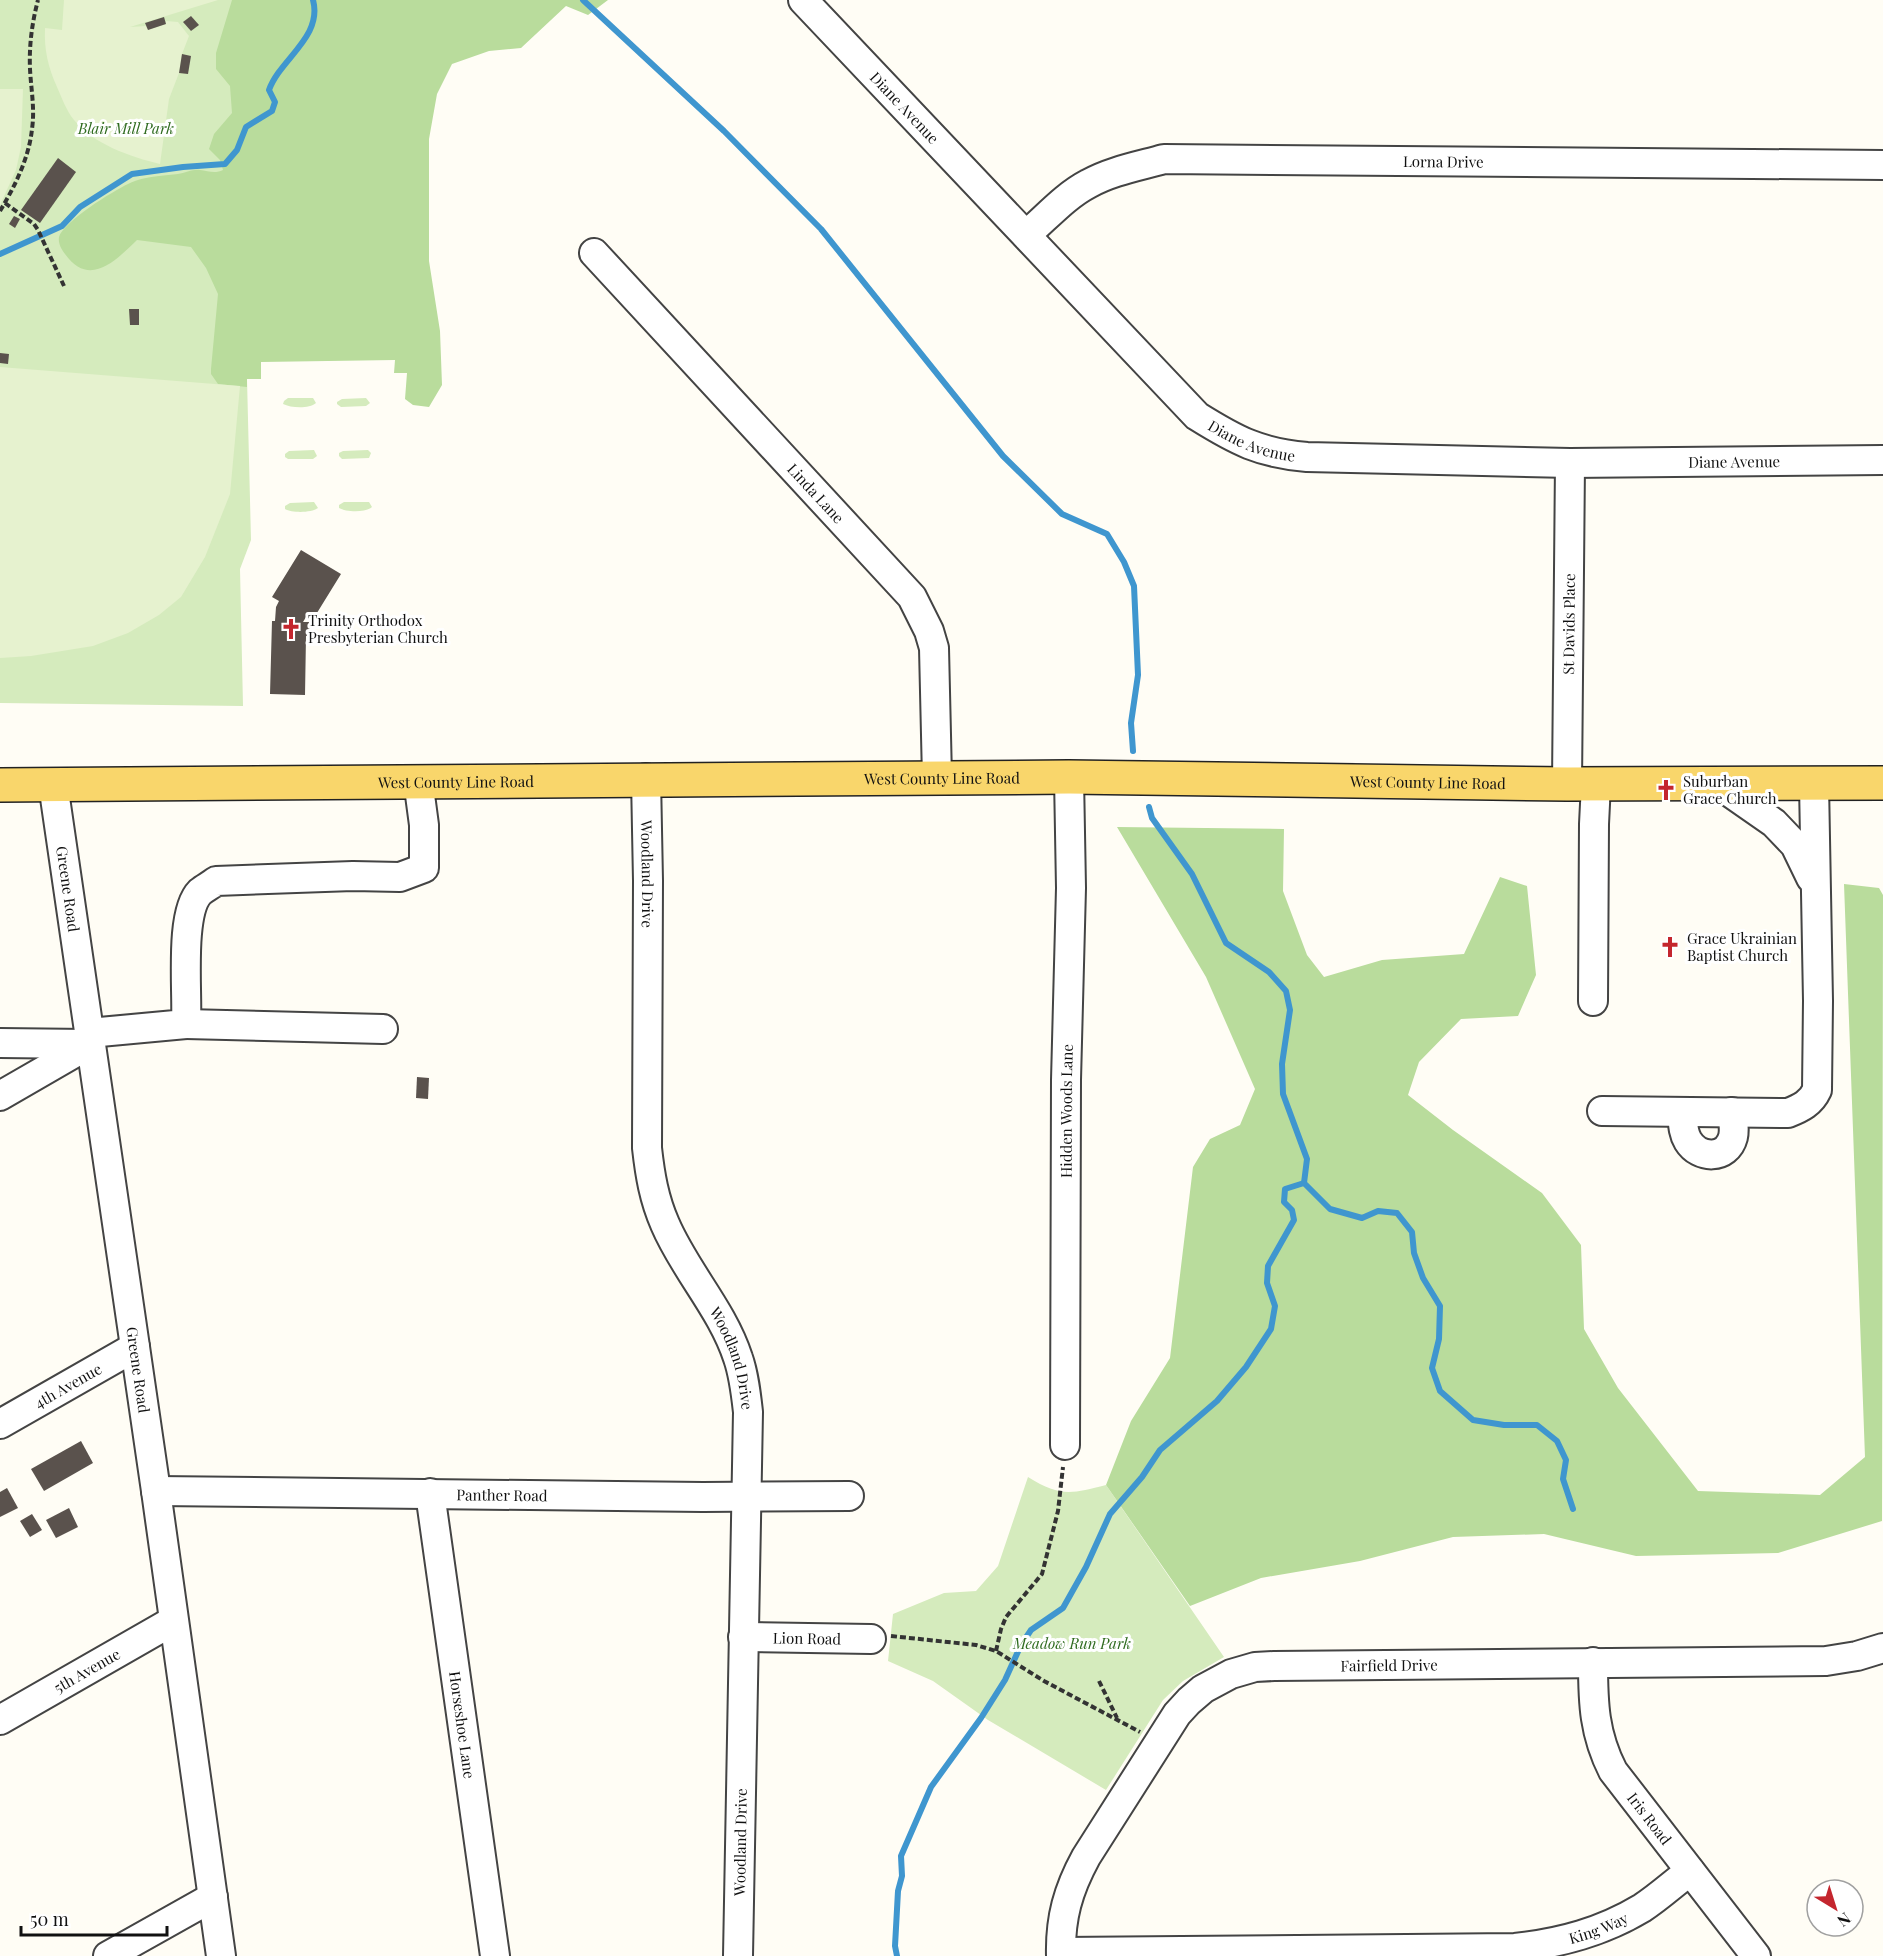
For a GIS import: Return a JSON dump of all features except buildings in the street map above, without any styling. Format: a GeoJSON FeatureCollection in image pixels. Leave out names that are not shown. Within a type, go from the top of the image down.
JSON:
{"type":"FeatureCollection","features":[{"type":"Feature","properties":{"kind":"main road","name":"West County Line Road"},"geometry":{"type":"LineString","coordinates":[[0,784],[1069,777],[1582,784],[1883,783]]}},
{"type":"Feature","properties":{"kind":"street","name":"Diane Avenue"},"geometry":{"type":"LineString","coordinates":[[803,0],[1197,416],[1225,434],[1253,447],[1278,454],[1307,457],[1570,463],[1883,460]]}},
{"type":"Feature","properties":{"kind":"street","name":"Lorna Drive"},"geometry":{"type":"LineString","coordinates":[[1026,235],[1088,183],[1119,171],[1164,159],[1883,165]]}},
{"type":"Feature","properties":{"kind":"street","name":"Linda Lane"},"geometry":{"type":"LineString","coordinates":[[594,253],[912,597],[929,631],[934,648],[937,778]]}},
{"type":"Feature","properties":{"kind":"street","name":"St Davids Place"},"geometry":{"type":"LineString","coordinates":[[1570,463],[1582,784],[1594,824],[1593,1001]]}},
{"type":"Feature","properties":{"kind":"street","name":"Hidden Woods Lane"},"geometry":{"type":"LineString","coordinates":[[1065,1446],[1066,1092],[1071,888],[1069,777]]}},
{"type":"Feature","properties":{"kind":"street","name":"Woodland Drive"},"geometry":{"type":"LineString","coordinates":[[646,778],[647,1148],[650,1175],[656,1201],[666,1227],[728,1333],[745,1385],[748,1412],[738,1956]]}},
{"type":"Feature","properties":{"kind":"street"},"geometry":{"type":"LineString","coordinates":[[186,1024],[185,942],[191,911],[199,893],[216,881],[353,876],[400,877],[424,868],[424,825],[418,780]]}},
{"type":"Feature","properties":{"kind":"street","name":"Greene Road"},"geometry":{"type":"LineString","coordinates":[[53,784],[221,1956]]}},
{"type":"Feature","properties":{"kind":"street"},"geometry":{"type":"LineString","coordinates":[[1718,784],[1774,823],[1796,845],[1816,886]]}},
{"type":"Feature","properties":{"kind":"street"},"geometry":{"type":"LineString","coordinates":[[1602,1111],[1788,1113],[1813,1099],[1817,1090],[1814,784]]}},
{"type":"Feature","properties":{"kind":"street"},"geometry":{"type":"LineString","coordinates":[[0,1043],[89,1039],[186,1024],[383,1029]]}},
{"type":"Feature","properties":{"kind":"street"},"geometry":{"type":"LineString","coordinates":[[0,1096],[89,1039]]}},
{"type":"Feature","properties":{"kind":"street"},"geometry":{"type":"LineString","coordinates":[[1682,1113],[1685,1135],[1689,1143],[1696,1151],[1712,1155],[1720,1153],[1731,1143],[1732,1112]]}},
{"type":"Feature","properties":{"kind":"street","name":"4th Avenue"},"geometry":{"type":"LineString","coordinates":[[0,1424],[135,1347]]}},
{"type":"Feature","properties":{"kind":"street","name":"Panther Road"},"geometry":{"type":"LineString","coordinates":[[156,1491],[849,1496]]}},
{"type":"Feature","properties":{"kind":"street","name":"Horseshoe Lane"},"geometry":{"type":"LineString","coordinates":[[430,1493],[495,1956]]}},
{"type":"Feature","properties":{"kind":"street","name":"5th Avenue"},"geometry":{"type":"LineString","coordinates":[[0,1720],[173,1621]]}},
{"type":"Feature","properties":{"kind":"street","name":"Lion Road"},"geometry":{"type":"LineString","coordinates":[[743,1637],[871,1640]]}},
{"type":"Feature","properties":{"kind":"street","name":"Fairfield Drive"},"geometry":{"type":"LineString","coordinates":[[1061,1954],[1060,1934],[1066,1900],[1074,1878],[1086,1857],[1177,1714],[1203,1689],[1231,1674],[1255,1667],[1826,1661],[1857,1656],[1883,1648]]}},
{"type":"Feature","properties":{"kind":"street","name":"Iris Road"},"geometry":{"type":"LineString","coordinates":[[1593,1662],[1593,1707],[1598,1736],[1613,1771],[1756,1956]]}},
{"type":"Feature","properties":{"kind":"street","name":"King Way"},"geometry":{"type":"LineString","coordinates":[[1061,1954],[1515,1948],[1550,1944],[1613,1924],[1643,1907],[1690,1871]]}},
{"type":"Feature","properties":{"kind":"street"},"geometry":{"type":"LineString","coordinates":[[108,1956],[213,1897]]}},
{"type":"Feature","properties":{"kind":"path"},"geometry":{"type":"LineString","coordinates":[[0,211],[13,190],[28,153],[32,129],[33,93],[30,44],[38,0]]}},
{"type":"Feature","properties":{"kind":"path"},"geometry":{"type":"LineString","coordinates":[[5,203],[33,224],[64,286]]}},
{"type":"Feature","properties":{"kind":"path"},"geometry":{"type":"LineString","coordinates":[[996,1651],[1006,1617],[1042,1574],[1045,1566],[1058,1510],[1065,1446]]}},
{"type":"Feature","properties":{"kind":"path"},"geometry":{"type":"LineString","coordinates":[[871,1640],[882,1635],[976,1646],[996,1651],[1044,1681],[1159,1742]]}},
{"type":"Feature","properties":{"kind":"path"},"geometry":{"type":"LineString","coordinates":[[1099,1681],[1117,1719]]}},
{"type":"Feature","properties":{"kind":"green space","name":"Blair Mill Park"},"geometry":{"type":"Polygon","coordinates":[[[0,0],[254,0],[247,379],[251,540],[240,569],[243,706],[0,703],[0,0]]]}},
{"type":"Feature","properties":{"kind":"green space"},"geometry":{"type":"Polygon","coordinates":[[[64,0],[218,0],[130,27],[146,26],[148,30],[166,24],[166,21],[178,22],[189,36],[169,99],[160,164],[137,158],[102,143],[82,128],[69,112],[51,72],[45,36],[45,28],[62,30],[64,0]]]}},
{"type":"Feature","properties":{"kind":"green space"},"geometry":{"type":"Polygon","coordinates":[[[232,0],[608,0],[588,15],[566,6],[521,48],[489,51],[452,64],[437,94],[429,139],[429,261],[440,331],[442,385],[429,407],[413,405],[405,399],[407,373],[394,373],[395,360],[261,362],[261,379],[247,379],[247,387],[218,384],[211,374],[211,369],[218,294],[206,268],[191,247],[137,240],[112,262],[93,270],[74,264],[61,248],[59,237],[69,223],[128,184],[147,178],[195,170],[214,172],[223,170],[220,160],[209,149],[214,134],[232,113],[230,86],[216,69],[216,53],[232,0]]]}},
{"type":"Feature","properties":{"kind":"green space"},"geometry":{"type":"Polygon","coordinates":[[[0,89],[23,89],[21,147],[16,170],[0,205],[0,89]]]}},
{"type":"Feature","properties":{"kind":"green space"},"geometry":{"type":"Polygon","coordinates":[[[0,367],[240,386],[230,494],[205,557],[181,597],[159,615],[128,633],[93,646],[31,656],[0,658],[0,367]]]}},
{"type":"Feature","properties":{"kind":"green space"},"geometry":{"type":"Polygon","coordinates":[[[288,398],[313,398],[316,403],[300,407],[283,404],[288,398]]]}},
{"type":"Feature","properties":{"kind":"green space"},"geometry":{"type":"Polygon","coordinates":[[[366,398],[370,403],[366,406],[341,407],[337,404],[342,399],[366,398]]]}},
{"type":"Feature","properties":{"kind":"green space"},"geometry":{"type":"Polygon","coordinates":[[[314,450],[317,456],[313,459],[285,457],[289,451],[314,450]]]}},
{"type":"Feature","properties":{"kind":"green space"},"geometry":{"type":"Polygon","coordinates":[[[368,450],[371,453],[369,458],[342,459],[339,456],[339,453],[343,451],[368,450]]]}},
{"type":"Feature","properties":{"kind":"green space"},"geometry":{"type":"Polygon","coordinates":[[[314,502],[318,508],[311,511],[297,512],[285,509],[285,506],[290,503],[314,502]]]}},
{"type":"Feature","properties":{"kind":"green space"},"geometry":{"type":"Polygon","coordinates":[[[344,502],[369,502],[372,507],[360,511],[339,508],[339,505],[344,502]]]}},
{"type":"Feature","properties":{"kind":"green space"},"geometry":{"type":"Polygon","coordinates":[[[1117,827],[1284,829],[1283,891],[1307,955],[1324,977],[1382,960],[1464,954],[1500,877],[1527,886],[1536,975],[1518,1016],[1461,1019],[1419,1062],[1408,1095],[1542,1193],[1581,1245],[1584,1329],[1618,1388],[1698,1491],[1820,1495],[1865,1457],[1844,884],[1879,888],[1883,895],[1882,1521],[1778,1553],[1636,1556],[1544,1534],[1453,1537],[1360,1561],[1261,1578],[1190,1606],[1106,1485],[1131,1421],[1170,1358],[1193,1167],[1210,1139],[1240,1125],[1255,1089],[1206,977],[1117,827]]]}},
{"type":"Feature","properties":{"kind":"green space","name":"Meadow Run Park"},"geometry":{"type":"Polygon","coordinates":[[[1028,1477],[1049,1488],[1066,1492],[1106,1485],[1224,1657],[1183,1681],[1163,1700],[1106,1790],[988,1720],[933,1681],[888,1661],[893,1614],[944,1593],[976,1591],[998,1566],[1028,1477]]]}},
{"type":"Feature","properties":{"kind":"waterway"},"geometry":{"type":"LineString","coordinates":[[0,254],[62,226],[80,207],[132,174],[225,164],[237,150],[246,127],[272,111],[275,102],[269,90],[274,79],[299,47],[312,25],[313,0]]}},
{"type":"Feature","properties":{"kind":"waterway"},"geometry":{"type":"LineString","coordinates":[[583,0],[724,131],[821,229],[1003,456],[1062,514],[1107,534],[1124,562],[1134,586],[1138,675],[1131,723],[1133,751]]}},
{"type":"Feature","properties":{"kind":"waterway"},"geometry":{"type":"LineString","coordinates":[[1149,807],[1152,818],[1192,874],[1226,943],[1269,972],[1286,991],[1290,1010],[1282,1064],[1283,1094],[1307,1159],[1304,1183],[1330,1209],[1362,1218],[1378,1211],[1397,1213],[1412,1232],[1414,1253],[1423,1278],[1440,1306],[1439,1339],[1432,1368],[1440,1391],[1473,1420],[1504,1425],[1537,1425],[1557,1441],[1566,1460],[1563,1479],[1573,1509]]}},
{"type":"Feature","properties":{"kind":"waterway"},"geometry":{"type":"LineString","coordinates":[[897,1956],[895,1946],[898,1891],[902,1876],[901,1856],[931,1787],[981,1718],[1005,1680],[1021,1645],[1031,1630],[1063,1608],[1086,1567],[1110,1514],[1142,1477],[1160,1450],[1217,1401],[1246,1367],[1271,1329],[1275,1306],[1267,1283],[1268,1266],[1294,1220],[1292,1210],[1284,1202],[1285,1189],[1304,1183]]}},
{"type":"Feature","properties":{"kind":"place","name":"Trinity Orthodox Presbyterian Church"},"geometry":{"type":"Point","coordinates":[291,629]}},
{"type":"Feature","properties":{"kind":"place","name":"Suburban Grace Church"},"geometry":{"type":"Point","coordinates":[1666,790]}},
{"type":"Feature","properties":{"kind":"place","name":"Grace Ukrainian Baptist Church"},"geometry":{"type":"Point","coordinates":[1670,947]}}]}
